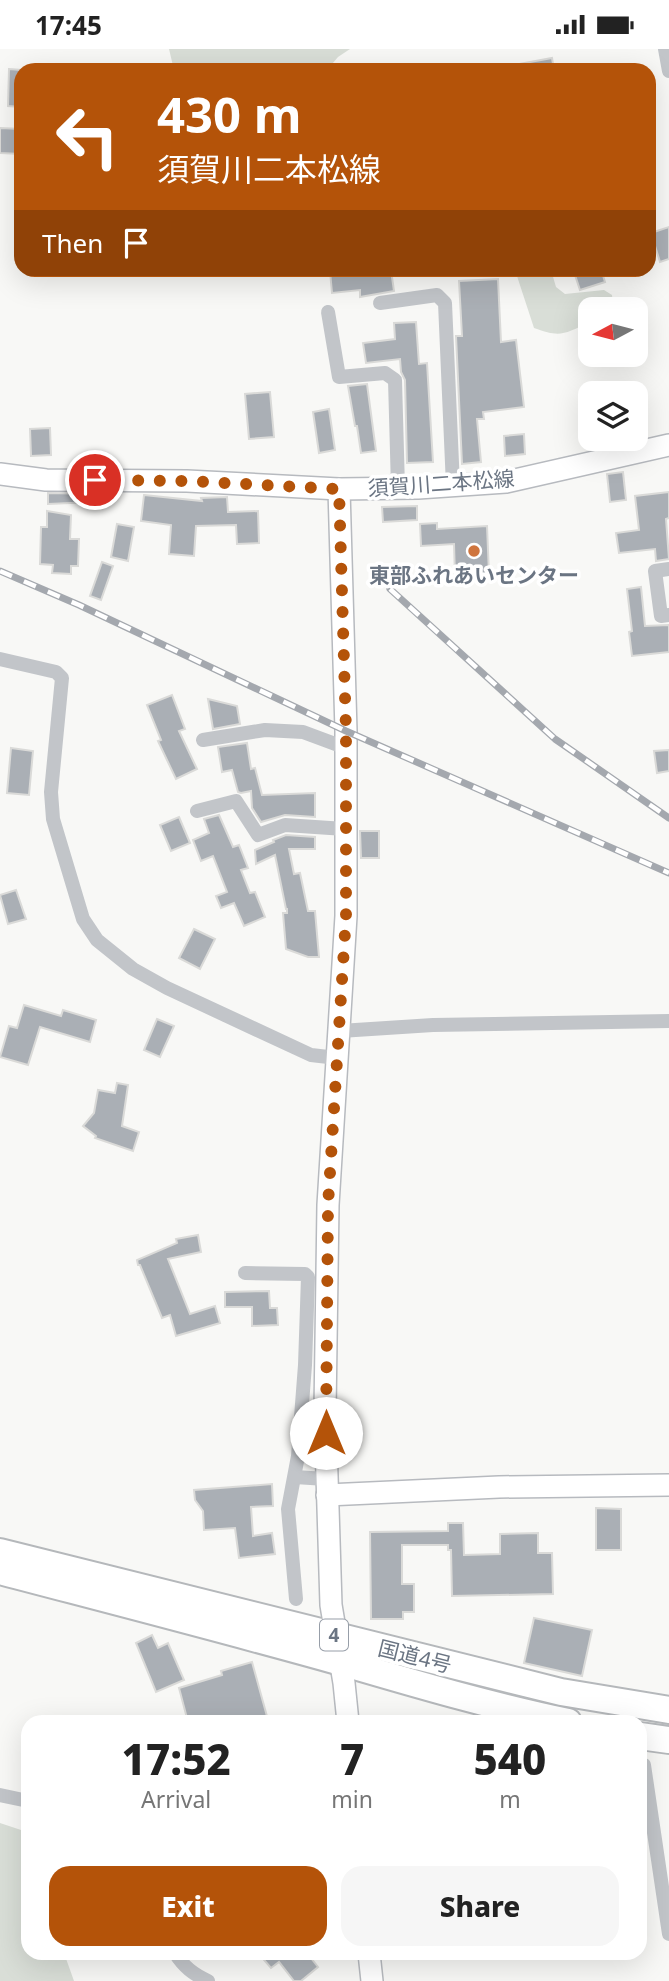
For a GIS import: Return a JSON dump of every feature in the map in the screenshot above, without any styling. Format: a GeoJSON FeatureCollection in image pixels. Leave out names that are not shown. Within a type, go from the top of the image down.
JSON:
{"type":"FeatureCollection","features":[{"type":"Feature","properties":{"kind":"highway","name":"国道4号"},"geometry":{"type":"LineString","coordinates":[[0,1552],[561,1692],[669,1710]]}},
{"type":"Feature","properties":{"kind":"highway","name":"国道4号"},"geometry":{"type":"LineString","coordinates":[[0,1571],[534,1715]]}},
{"type":"Feature","properties":{"kind":"highway"},"geometry":{"type":"LineString","coordinates":[[647,1737],[669,1740]]}},
{"type":"Feature","properties":{"kind":"street"},"geometry":{"type":"LineString","coordinates":[[665,49],[669,71]]}},
{"type":"Feature","properties":{"kind":"street"},"geometry":{"type":"LineString","coordinates":[[380,303],[437,295],[445,303],[453,486]]}},
{"type":"Feature","properties":{"kind":"street"},"geometry":{"type":"LineString","coordinates":[[328,312],[339,377],[385,373],[395,380],[398,488]]}},
{"type":"Feature","properties":{"kind":"street","name":"須賀川二本松線"},"geometry":{"type":"LineString","coordinates":[[0,474],[46,480],[187,481],[339,489],[453,486],[506,482],[669,445]]}},
{"type":"Feature","properties":{"kind":"street"},"geometry":{"type":"LineString","coordinates":[[339,489],[346,748],[346,916],[328,1205],[325,1411],[331,1605],[347,1715]]}},
{"type":"Feature","properties":{"kind":"street"},"geometry":{"type":"LineString","coordinates":[[669,569],[655,571],[661,616],[669,615]]}},
{"type":"Feature","properties":{"kind":"street"},"geometry":{"type":"LineString","coordinates":[[0,659],[56,673],[62,678],[51,792],[53,819],[83,919],[97,940],[133,969],[167,988],[311,1055],[337,1058]]}},
{"type":"Feature","properties":{"kind":"street"},"geometry":{"type":"LineString","coordinates":[[203,740],[265,730],[303,732],[346,748]]}},
{"type":"Feature","properties":{"kind":"street"},"geometry":{"type":"LineString","coordinates":[[197,811],[236,801],[258,835],[285,825],[345,829]]}},
{"type":"Feature","properties":{"kind":"street"},"geometry":{"type":"LineString","coordinates":[[340,1031],[433,1025],[669,1021]]}},
{"type":"Feature","properties":{"kind":"street"},"geometry":{"type":"LineString","coordinates":[[245,1273],[305,1274],[308,1277],[305,1365],[295,1477],[288,1509],[296,1599]]}},
{"type":"Feature","properties":{"kind":"street"},"geometry":{"type":"LineString","coordinates":[[295,1477],[327,1487],[669,1485]]}},
{"type":"Feature","properties":{"kind":"street"},"geometry":{"type":"LineString","coordinates":[[647,1785],[669,1934]]}},
{"type":"Feature","properties":{"kind":"street"},"geometry":{"type":"LineString","coordinates":[[0,1795],[21,1800]]}},
{"type":"Feature","properties":{"kind":"street"},"geometry":{"type":"LineString","coordinates":[[180,1960],[195,1975],[208,1981]]}},
{"type":"Feature","properties":{"kind":"street"},"geometry":{"type":"LineString","coordinates":[[370,1960],[372,1981]]}},
{"type":"Feature","properties":{"kind":"shaded area"},"geometry":{"type":"Polygon","coordinates":[[[169,49],[350,49],[333,63],[172,63],[169,49]]]}},
{"type":"Feature","properties":{"kind":"shaded area"},"geometry":{"type":"Polygon","coordinates":[[[517,277],[553,277],[556,287],[565,294],[604,290],[612,295],[578,297],[578,327],[568,332],[550,333],[534,328],[517,277]]]}},
{"type":"Feature","properties":{"kind":"shaded area"},"geometry":{"type":"Polygon","coordinates":[[[0,1823],[21,1830],[21,1960],[66,1960],[74,1981],[0,1981],[0,1823]]]}},
{"type":"Feature","properties":{"kind":"building"},"geometry":{"type":"Polygon","coordinates":[[[552,58],[553,63],[524,63],[552,58]]]}},
{"type":"Feature","properties":{"kind":"building"},"geometry":{"type":"Polygon","coordinates":[[[9,69],[14,69],[14,106],[8,106],[9,69]]]}},
{"type":"Feature","properties":{"kind":"building"},"geometry":{"type":"Polygon","coordinates":[[[0,128],[14,129],[14,154],[0,153],[0,128]]]}},
{"type":"Feature","properties":{"kind":"building"},"geometry":{"type":"Polygon","coordinates":[[[669,227],[669,259],[660,262],[656,249],[656,231],[669,227]]]}},
{"type":"Feature","properties":{"kind":"building"},"geometry":{"type":"Polygon","coordinates":[[[331,277],[392,277],[394,291],[360,297],[360,290],[332,293],[331,277]]]}},
{"type":"Feature","properties":{"kind":"building"},"geometry":{"type":"Polygon","coordinates":[[[576,277],[603,277],[605,282],[580,290],[576,277]]]}},
{"type":"Feature","properties":{"kind":"building"},"geometry":{"type":"Polygon","coordinates":[[[498,279],[501,342],[516,340],[524,407],[483,412],[484,419],[477,419],[481,462],[462,464],[456,336],[462,336],[459,281],[498,279]]]}},
{"type":"Feature","properties":{"kind":"building"},"geometry":{"type":"Polygon","coordinates":[[[416,322],[419,364],[427,363],[433,462],[407,463],[405,380],[400,359],[366,363],[363,343],[395,339],[394,323],[416,322]]]}},
{"type":"Feature","properties":{"kind":"building"},"geometry":{"type":"Polygon","coordinates":[[[367,384],[376,451],[361,453],[348,386],[367,384]]]}},
{"type":"Feature","properties":{"kind":"building"},"geometry":{"type":"Polygon","coordinates":[[[270,392],[274,437],[249,439],[245,394],[270,392]]]}},
{"type":"Feature","properties":{"kind":"building"},"geometry":{"type":"Polygon","coordinates":[[[329,409],[335,450],[319,453],[313,412],[329,409]]]}},
{"type":"Feature","properties":{"kind":"building"},"geometry":{"type":"Polygon","coordinates":[[[50,428],[51,455],[31,456],[30,429],[50,428]]]}},
{"type":"Feature","properties":{"kind":"building"},"geometry":{"type":"Polygon","coordinates":[[[524,434],[525,454],[505,456],[504,436],[524,434]]]}},
{"type":"Feature","properties":{"kind":"building"},"geometry":{"type":"Polygon","coordinates":[[[623,472],[626,500],[610,502],[607,474],[623,472]]]}},
{"type":"Feature","properties":{"kind":"building"},"geometry":{"type":"Polygon","coordinates":[[[669,492],[669,518],[666,519],[669,559],[656,561],[655,549],[619,553],[616,533],[639,530],[635,496],[669,492]]]}},
{"type":"Feature","properties":{"kind":"building"},"geometry":{"type":"Polygon","coordinates":[[[48,493],[94,494],[94,502],[48,504],[48,493]]]}},
{"type":"Feature","properties":{"kind":"building"},"geometry":{"type":"Polygon","coordinates":[[[144,495],[202,501],[201,498],[227,497],[228,512],[258,511],[259,543],[237,544],[236,525],[196,526],[194,556],[169,554],[171,525],[141,521],[144,495]]]}},
{"type":"Feature","properties":{"kind":"building"},"geometry":{"type":"Polygon","coordinates":[[[417,506],[417,520],[383,522],[382,507],[417,506]]]}},
{"type":"Feature","properties":{"kind":"building"},"geometry":{"type":"Polygon","coordinates":[[[47,511],[71,515],[70,539],[79,539],[78,566],[71,566],[71,574],[52,573],[53,565],[40,564],[41,527],[47,527],[47,511]]]}},
{"type":"Feature","properties":{"kind":"building"},"geometry":{"type":"Polygon","coordinates":[[[437,523],[437,529],[487,526],[489,574],[455,576],[454,544],[421,546],[420,524],[437,523]]]}},
{"type":"Feature","properties":{"kind":"building"},"geometry":{"type":"Polygon","coordinates":[[[117,524],[134,527],[128,561],[111,557],[117,524]]]}},
{"type":"Feature","properties":{"kind":"building"},"geometry":{"type":"Polygon","coordinates":[[[102,562],[113,566],[101,600],[90,596],[102,562]]]}},
{"type":"Feature","properties":{"kind":"building"},"geometry":{"type":"Polygon","coordinates":[[[641,587],[645,626],[669,625],[669,652],[632,656],[627,589],[641,587]]]}},
{"type":"Feature","properties":{"kind":"building"},"geometry":{"type":"Polygon","coordinates":[[[172,695],[185,729],[179,731],[197,769],[176,779],[158,741],[161,740],[147,705],[172,695]]]}},
{"type":"Feature","properties":{"kind":"building"},"geometry":{"type":"Polygon","coordinates":[[[208,699],[237,706],[240,724],[213,729],[208,699]]]}},
{"type":"Feature","properties":{"kind":"building"},"geometry":{"type":"Polygon","coordinates":[[[247,743],[251,769],[255,768],[262,795],[315,793],[315,817],[285,815],[261,822],[252,808],[251,791],[238,792],[232,770],[222,772],[218,747],[247,743]]]}},
{"type":"Feature","properties":{"kind":"building"},"geometry":{"type":"Polygon","coordinates":[[[11,748],[33,751],[29,795],[7,793],[11,748]]]}},
{"type":"Feature","properties":{"kind":"building"},"geometry":{"type":"Polygon","coordinates":[[[669,750],[669,771],[657,773],[654,751],[669,750]]]}},
{"type":"Feature","properties":{"kind":"building"},"geometry":{"type":"Polygon","coordinates":[[[219,815],[233,847],[239,845],[248,868],[241,870],[250,893],[255,892],[265,917],[244,926],[234,903],[221,908],[216,896],[227,892],[213,856],[201,861],[193,840],[209,833],[204,819],[219,815]]]}},
{"type":"Feature","properties":{"kind":"building"},"geometry":{"type":"Polygon","coordinates":[[[179,817],[190,843],[171,851],[160,825],[179,817]]]}},
{"type":"Feature","properties":{"kind":"building"},"geometry":{"type":"Polygon","coordinates":[[[360,831],[379,831],[379,858],[361,858],[360,831]]]}},
{"type":"Feature","properties":{"kind":"building"},"geometry":{"type":"Polygon","coordinates":[[[286,835],[315,837],[315,849],[289,849],[294,874],[300,873],[308,911],[315,911],[319,957],[308,957],[286,949],[283,913],[287,913],[287,909],[275,855],[256,864],[255,850],[286,835]]]}},
{"type":"Feature","properties":{"kind":"building"},"geometry":{"type":"Polygon","coordinates":[[[16,890],[26,919],[8,924],[0,895],[16,890]]]}},
{"type":"Feature","properties":{"kind":"building"},"geometry":{"type":"Polygon","coordinates":[[[194,929],[215,939],[200,969],[179,958],[194,929]]]}},
{"type":"Feature","properties":{"kind":"building"},"geometry":{"type":"Polygon","coordinates":[[[24,1005],[61,1016],[63,1010],[96,1020],[90,1042],[40,1027],[28,1065],[0,1057],[9,1026],[17,1028],[24,1005]]]}},
{"type":"Feature","properties":{"kind":"building"},"geometry":{"type":"Polygon","coordinates":[[[157,1019],[174,1026],[160,1057],[144,1050],[157,1019]]]}},
{"type":"Feature","properties":{"kind":"building"},"geometry":{"type":"Polygon","coordinates":[[[117,1083],[128,1085],[122,1126],[139,1132],[133,1151],[95,1138],[96,1136],[83,1126],[94,1113],[98,1090],[115,1093],[117,1083]]]}},
{"type":"Feature","properties":{"kind":"building"},"geometry":{"type":"Polygon","coordinates":[[[198,1235],[201,1252],[168,1259],[190,1314],[215,1306],[220,1323],[176,1336],[170,1315],[162,1318],[137,1260],[177,1243],[176,1239],[198,1235]]]}},
{"type":"Feature","properties":{"kind":"building"},"geometry":{"type":"Polygon","coordinates":[[[269,1291],[270,1308],[277,1308],[278,1325],[252,1326],[252,1307],[225,1307],[225,1292],[269,1291]]]}},
{"type":"Feature","properties":{"kind":"building"},"geometry":{"type":"Polygon","coordinates":[[[272,1484],[273,1506],[251,1507],[253,1536],[272,1533],[275,1554],[239,1558],[235,1528],[204,1530],[203,1511],[195,1500],[194,1490],[272,1484]]]}},
{"type":"Feature","properties":{"kind":"building"},"geometry":{"type":"Polygon","coordinates":[[[596,1508],[621,1509],[621,1550],[596,1550],[596,1508]]]}},
{"type":"Feature","properties":{"kind":"building"},"geometry":{"type":"Polygon","coordinates":[[[448,1523],[463,1523],[464,1555],[500,1554],[500,1534],[538,1533],[538,1553],[552,1553],[553,1594],[452,1596],[451,1550],[448,1550],[448,1545],[402,1545],[402,1584],[414,1584],[414,1612],[403,1612],[403,1619],[371,1619],[370,1532],[448,1531],[448,1523]]]}},
{"type":"Feature","properties":{"kind":"building"},"geometry":{"type":"Polygon","coordinates":[[[534,1618],[592,1630],[582,1676],[524,1663],[534,1618]]]}},
{"type":"Feature","properties":{"kind":"building"},"geometry":{"type":"Polygon","coordinates":[[[152,1635],[158,1648],[168,1643],[184,1680],[156,1692],[136,1643],[152,1635]]]}},
{"type":"Feature","properties":{"kind":"building"},"geometry":{"type":"Polygon","coordinates":[[[252,1662],[267,1715],[186,1715],[179,1688],[222,1675],[221,1671],[252,1662]]]}},
{"type":"Feature","properties":{"kind":"building"},"geometry":{"type":"Polygon","coordinates":[[[264,1960],[312,1960],[318,1967],[301,1981],[294,1981],[279,1962],[271,1968],[264,1960]]]}},
{"type":"Feature","properties":{"kind":"railway"},"geometry":{"type":"LineString","coordinates":[[0,571],[79,605],[346,731],[669,873]]}},
{"type":"Feature","properties":{"kind":"railway"},"geometry":{"type":"LineString","coordinates":[[390,589],[555,739],[669,818]]}},
{"type":"Feature","properties":{"kind":"place","name":"東部ふれあいセンター"},"geometry":{"type":"Point","coordinates":[474,551]}},
{"type":"Feature","properties":{"kind":"route"},"geometry":{"type":"LineString","coordinates":[[95,480],[187,481],[339,489],[346,731],[346,916],[328,1205],[326,1433]]}}]}
